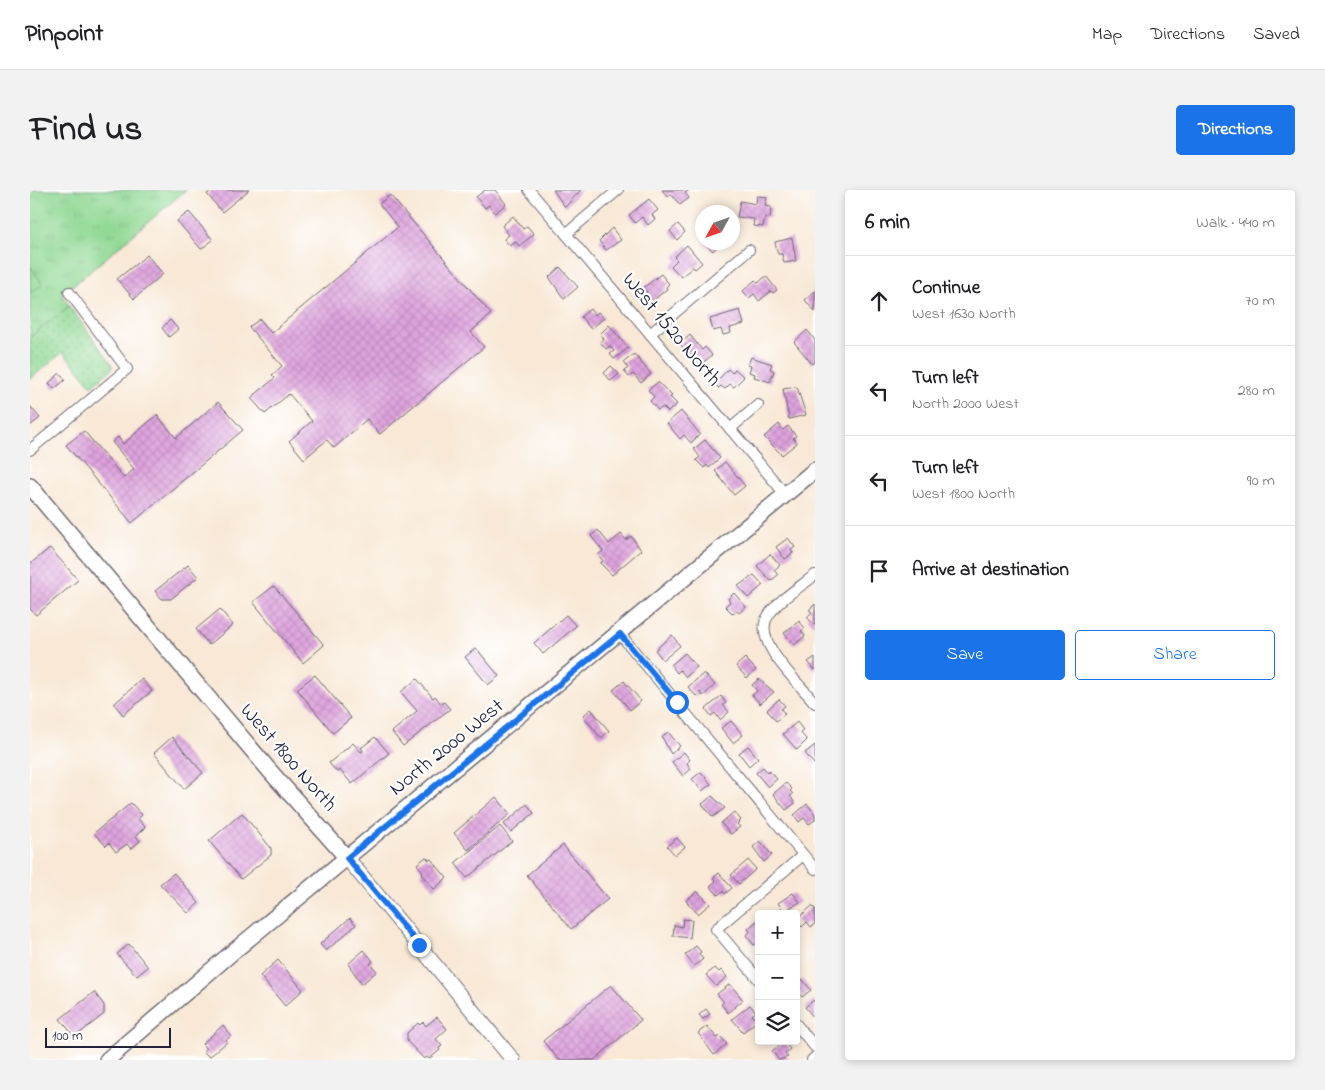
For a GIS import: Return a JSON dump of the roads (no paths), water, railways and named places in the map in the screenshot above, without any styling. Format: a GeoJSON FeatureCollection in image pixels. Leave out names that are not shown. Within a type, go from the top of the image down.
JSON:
{"type":"FeatureCollection","features":[{"type":"Feature","properties":{"kind":"main road","name":"North 2000 West"},"geometry":{"type":"LineString","coordinates":[[107,1060],[347,858],[620,634],[815,470]]}},
{"type":"Feature","properties":{"kind":"main road","name":"West 1800 North"},"geometry":{"type":"LineString","coordinates":[[30,486],[269,770],[347,858],[513,1060]]}},
{"type":"Feature","properties":{"kind":"street","name":"West 1520 North"},"geometry":{"type":"LineString","coordinates":[[529,190],[785,494]]}},
{"type":"Feature","properties":{"kind":"street"},"geometry":{"type":"LineString","coordinates":[[566,234],[618,190]]}},
{"type":"Feature","properties":{"kind":"street"},"geometry":{"type":"LineString","coordinates":[[650,334],[749,250]]}},
{"type":"Feature","properties":{"kind":"street"},"geometry":{"type":"LineString","coordinates":[[30,450],[127,369],[69,292]]}},
{"type":"Feature","properties":{"kind":"street"},"geometry":{"type":"LineString","coordinates":[[730,429],[758,405]]}},
{"type":"Feature","properties":{"kind":"street"},"geometry":{"type":"LineString","coordinates":[[815,575],[776,606],[766,618],[764,632],[768,646],[815,702]]}},
{"type":"Feature","properties":{"kind":"street"},"geometry":{"type":"LineString","coordinates":[[620,634],[815,869]]}},
{"type":"Feature","properties":{"kind":"street"},"geometry":{"type":"LineString","coordinates":[[755,975],[716,929],[803,855]]}},
{"type":"Feature","properties":{"kind":"street"},"geometry":{"type":"LineString","coordinates":[[800,1029],[815,1046]]}},
{"type":"Feature","properties":{"kind":"street"},"geometry":{"type":"LineString","coordinates":[[812,1060],[815,1057]]}}]}
